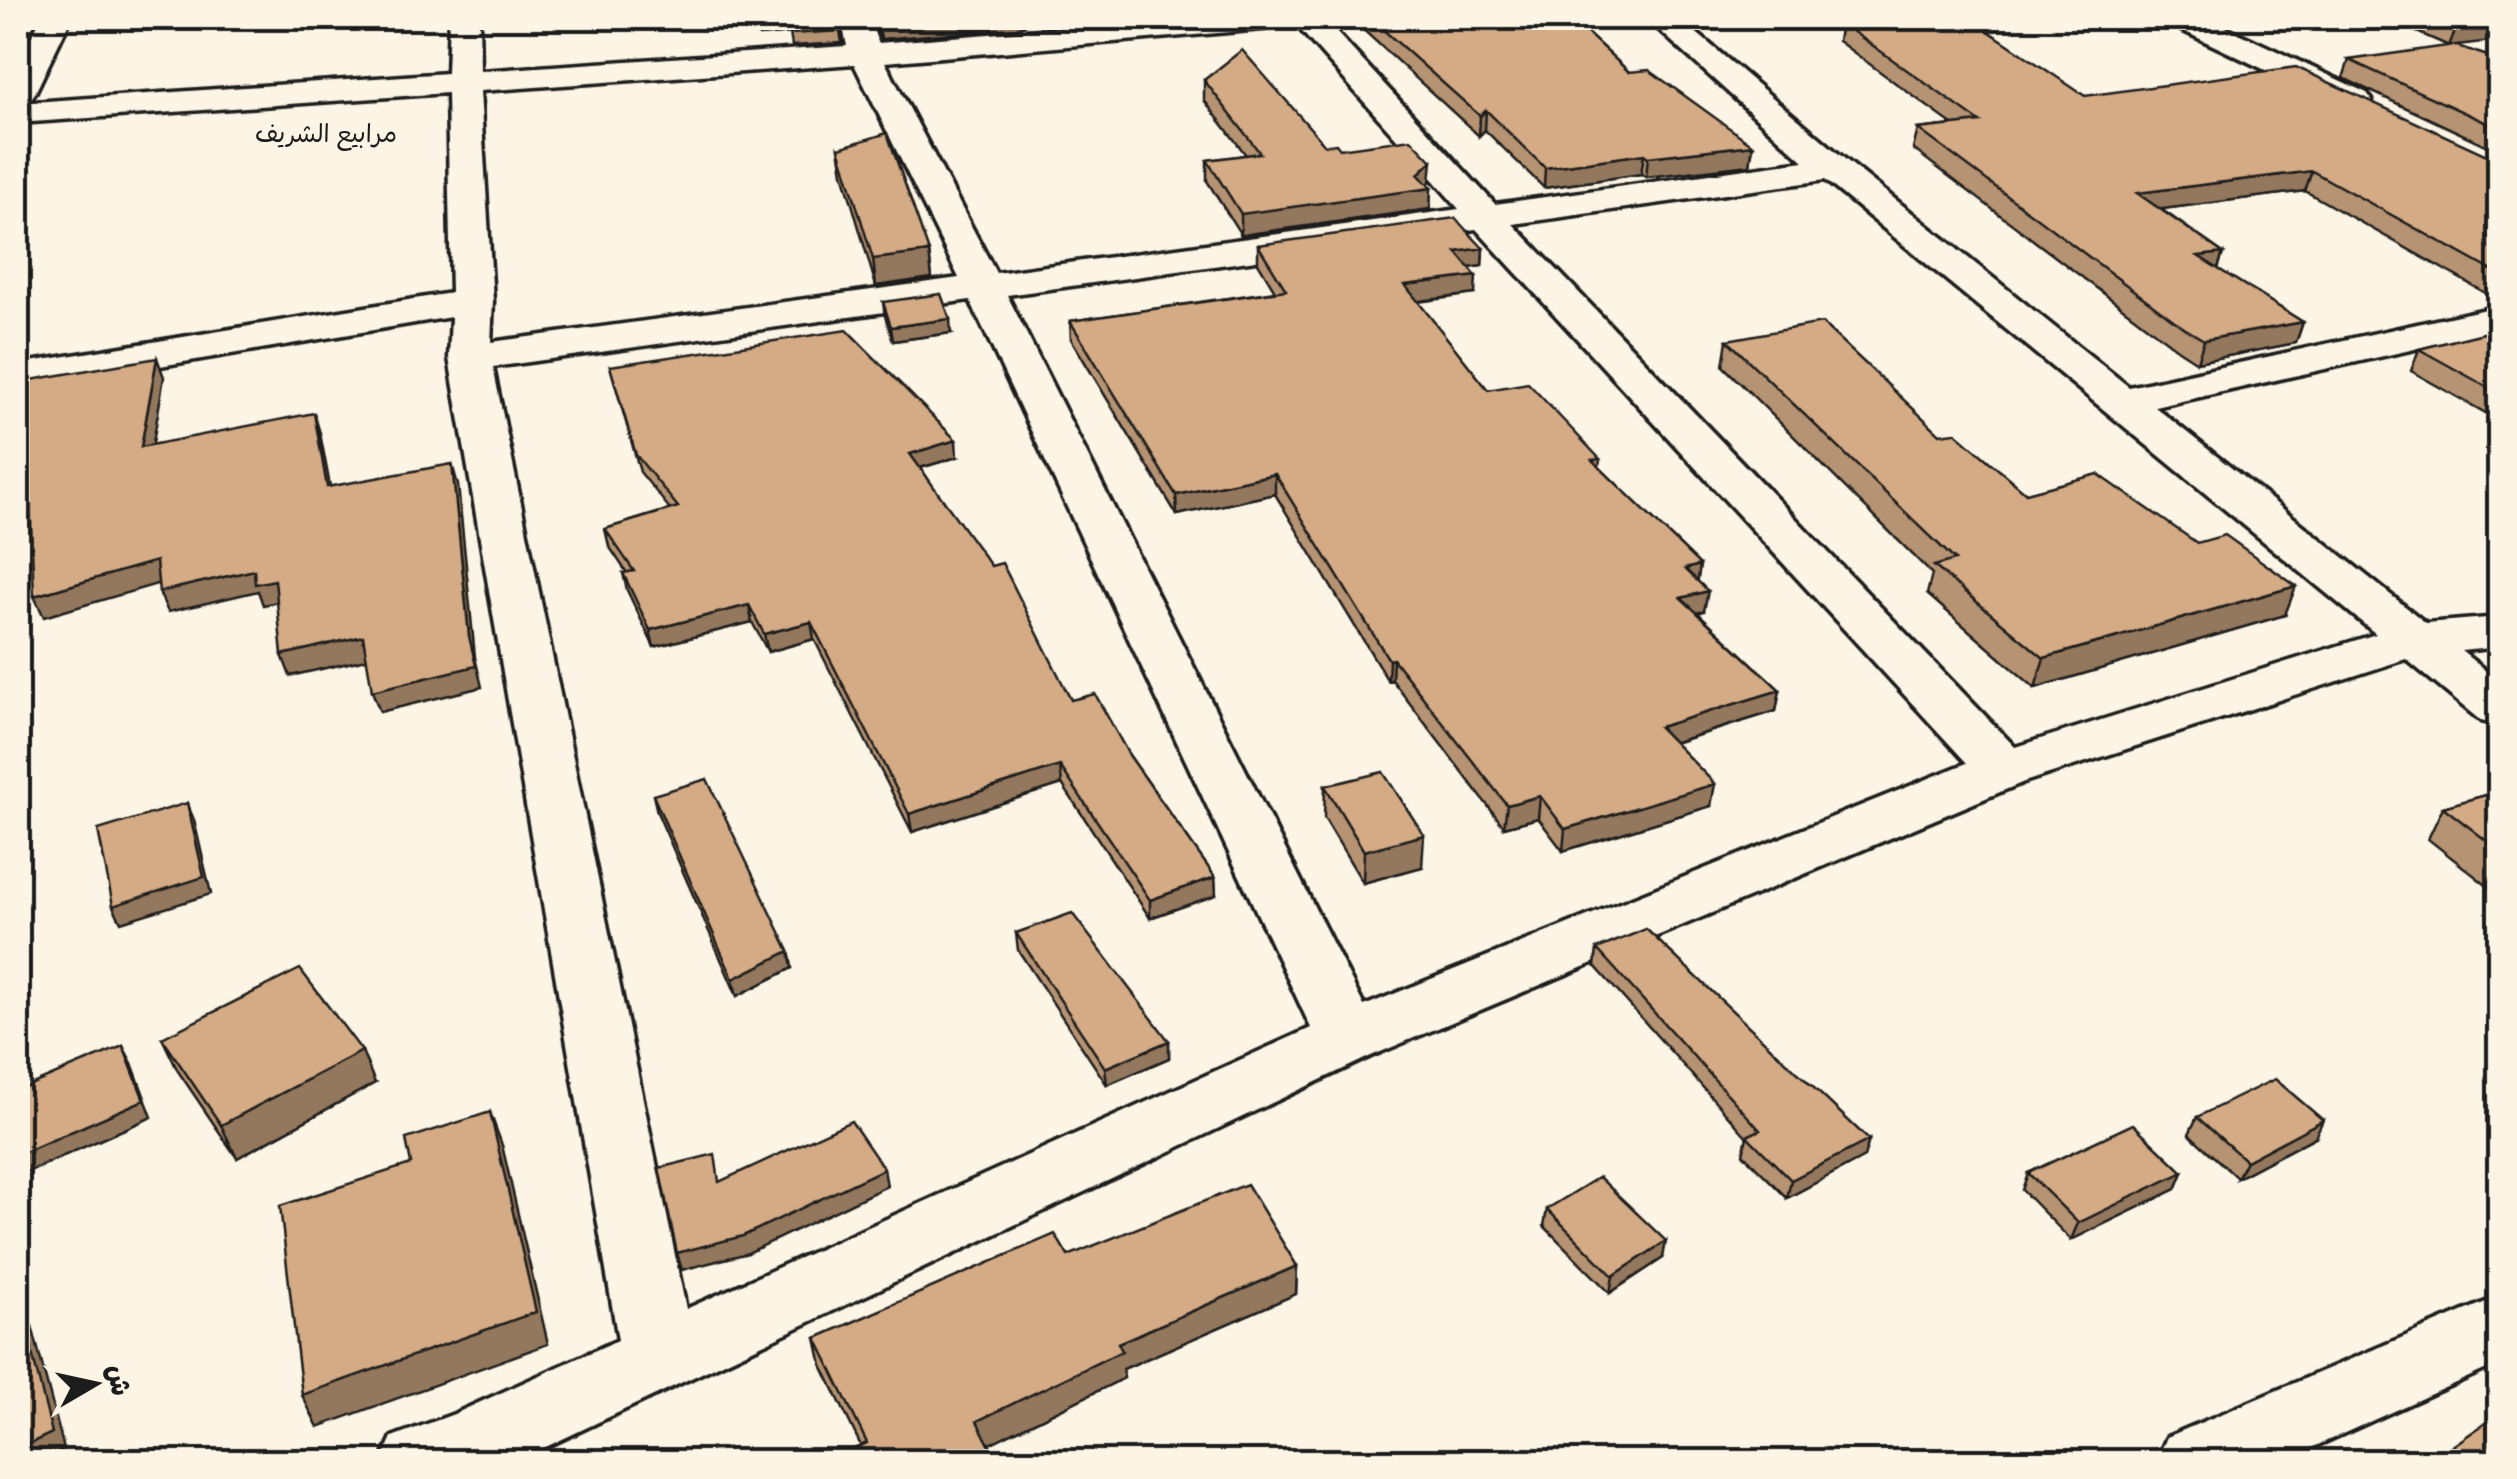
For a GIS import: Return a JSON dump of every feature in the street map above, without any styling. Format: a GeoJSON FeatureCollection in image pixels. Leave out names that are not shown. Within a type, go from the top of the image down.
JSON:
{"type":"FeatureCollection","features":[{"type":"Feature","properties":{"kind":"street"},"geometry":{"type":"LineString","coordinates":[[18,93],[56,18]]}},
{"type":"Feature","properties":{"kind":"street"},"geometry":{"type":"LineString","coordinates":[[464,18],[462,82],[473,301],[470,358],[658,1355]]}},
{"type":"Feature","properties":{"kind":"street"},"geometry":{"type":"LineString","coordinates":[[18,113],[462,82],[859,36],[1292,18]]}},
{"type":"Feature","properties":{"kind":"street"},"geometry":{"type":"LineString","coordinates":[[1306,18],[1487,218],[2004,769]]}},
{"type":"Feature","properties":{"kind":"street"},"geometry":{"type":"LineString","coordinates":[[1660,18],[1834,168],[2500,709]]}},
{"type":"Feature","properties":{"kind":"street"},"geometry":{"type":"LineString","coordinates":[[2182,18],[2376,111]]}},
{"type":"Feature","properties":{"kind":"street"},"geometry":{"type":"LineString","coordinates":[[859,36],[1348,1038]]}},
{"type":"Feature","properties":{"kind":"street"},"geometry":{"type":"LineString","coordinates":[[470,358],[1834,168]]}},
{"type":"Feature","properties":{"kind":"street"},"geometry":{"type":"LineString","coordinates":[[18,377],[473,301]]}},
{"type":"Feature","properties":{"kind":"street"},"geometry":{"type":"LineString","coordinates":[[2123,400],[2500,318]]}},
{"type":"Feature","properties":{"kind":"street"},"geometry":{"type":"LineString","coordinates":[[458,1455],[658,1355],[1348,1038],[2004,769],[2412,640],[2500,632]]}},
{"type":"Feature","properties":{"kind":"street"},"geometry":{"type":"LineString","coordinates":[[2195,1462],[2500,1328]]}},
{"type":"Feature","properties":{"kind":"building"},"geometry":{"type":"Polygon","coordinates":[[[757,18],[838,18],[841,31],[791,34],[789,21],[757,24],[757,18]]]}},
{"type":"Feature","properties":{"kind":"building"},"geometry":{"type":"Polygon","coordinates":[[[875,18],[1000,18],[879,27],[875,18]]]}},
{"type":"Feature","properties":{"kind":"building"},"geometry":{"type":"Polygon","coordinates":[[[1370,18],[1571,18],[1629,72],[1649,70],[1753,145],[1648,157],[1644,154],[1545,168],[1486,110],[1480,116],[1370,18]]]}},
{"type":"Feature","properties":{"kind":"building"},"geometry":{"type":"Polygon","coordinates":[[[1969,18],[2085,96],[2296,67],[2500,161],[2500,275],[2312,171],[2137,193],[2223,253],[2198,256],[2303,322],[2204,340],[1918,129],[1980,122],[1841,23],[1969,18]]]}},
{"type":"Feature","properties":{"kind":"building"},"geometry":{"type":"Polygon","coordinates":[[[2437,18],[2500,18],[2500,21],[2457,26],[2437,18]]]}},
{"type":"Feature","properties":{"kind":"building"},"geometry":{"type":"Polygon","coordinates":[[[2454,45],[2500,60],[2500,129],[2349,60],[2454,45]]]}},
{"type":"Feature","properties":{"kind":"building"},"geometry":{"type":"Polygon","coordinates":[[[1242,50],[1325,145],[1336,144],[1340,149],[1411,139],[1432,161],[1418,174],[1431,188],[1241,214],[1207,160],[1260,153],[1204,80],[1242,50]]]}},
{"type":"Feature","properties":{"kind":"building"},"geometry":{"type":"Polygon","coordinates":[[[887,133],[929,252],[873,259],[839,148],[887,133]]]}},
{"type":"Feature","properties":{"kind":"building"},"geometry":{"type":"Polygon","coordinates":[[[1455,218],[1483,248],[1456,252],[1476,276],[1405,285],[1488,390],[1528,383],[1600,459],[1592,460],[1700,565],[1685,569],[1708,591],[1681,598],[1780,690],[1659,727],[1715,784],[1565,829],[1540,796],[1507,805],[1393,659],[1389,660],[1275,474],[1176,495],[1070,321],[1286,290],[1258,245],[1455,218]]]}},
{"type":"Feature","properties":{"kind":"building"},"geometry":{"type":"Polygon","coordinates":[[[941,294],[950,319],[891,327],[883,302],[941,294]]]}},
{"type":"Feature","properties":{"kind":"building"},"geometry":{"type":"Polygon","coordinates":[[[1822,323],[1940,434],[1955,432],[2026,493],[2098,474],[2197,543],[2225,535],[2296,586],[2044,658],[1934,566],[1955,560],[1727,340],[1822,323]]]}},
{"type":"Feature","properties":{"kind":"building"},"geometry":{"type":"Polygon","coordinates":[[[2500,329],[2500,394],[2419,349],[2500,329]]]}},
{"type":"Feature","properties":{"kind":"building"},"geometry":{"type":"Polygon","coordinates":[[[847,330],[956,440],[910,454],[991,566],[1002,563],[1071,700],[1095,694],[1129,755],[1215,877],[1150,900],[1060,766],[909,814],[811,622],[764,634],[749,605],[650,630],[623,573],[634,571],[605,529],[678,507],[636,455],[610,366],[847,330]]]}},
{"type":"Feature","properties":{"kind":"building"},"geometry":{"type":"Polygon","coordinates":[[[157,358],[141,447],[314,413],[327,487],[452,464],[469,636],[476,666],[372,691],[363,636],[282,655],[275,580],[255,584],[254,570],[159,592],[156,561],[34,596],[25,381],[157,358]]]}},
{"type":"Feature","properties":{"kind":"building"},"geometry":{"type":"Polygon","coordinates":[[[1383,772],[1424,835],[1364,851],[1325,786],[1383,772]]]}},
{"type":"Feature","properties":{"kind":"building"},"geometry":{"type":"Polygon","coordinates":[[[707,779],[789,951],[733,979],[653,795],[707,779]]]}},
{"type":"Feature","properties":{"kind":"building"},"geometry":{"type":"Polygon","coordinates":[[[2500,791],[2500,851],[2443,807],[2500,791]]]}},
{"type":"Feature","properties":{"kind":"building"},"geometry":{"type":"Polygon","coordinates":[[[187,803],[204,877],[113,906],[98,830],[187,803]]]}},
{"type":"Feature","properties":{"kind":"building"},"geometry":{"type":"Polygon","coordinates":[[[1072,913],[1169,1041],[1105,1068],[1016,933],[1072,913]]]}},
{"type":"Feature","properties":{"kind":"building"},"geometry":{"type":"Polygon","coordinates":[[[1646,929],[1869,1140],[1791,1180],[1747,1136],[1760,1130],[1597,949],[1646,929]]]}},
{"type":"Feature","properties":{"kind":"building"},"geometry":{"type":"Polygon","coordinates":[[[300,969],[362,1051],[221,1125],[162,1038],[300,969]]]}},
{"type":"Feature","properties":{"kind":"building"},"geometry":{"type":"Polygon","coordinates":[[[123,1046],[144,1100],[18,1155],[18,1090],[123,1046]]]}},
{"type":"Feature","properties":{"kind":"building"},"geometry":{"type":"Polygon","coordinates":[[[2275,1079],[2323,1120],[2246,1161],[2197,1117],[2275,1079]]]}},
{"type":"Feature","properties":{"kind":"building"},"geometry":{"type":"Polygon","coordinates":[[[490,1112],[536,1312],[302,1395],[280,1206],[411,1164],[406,1139],[490,1112]]]}},
{"type":"Feature","properties":{"kind":"building"},"geometry":{"type":"Polygon","coordinates":[[[851,1121],[884,1169],[743,1236],[677,1253],[659,1168],[715,1154],[719,1182],[851,1121]]]}},
{"type":"Feature","properties":{"kind":"building"},"geometry":{"type":"Polygon","coordinates":[[[2133,1124],[2183,1172],[2078,1223],[2028,1173],[2133,1124]]]}},
{"type":"Feature","properties":{"kind":"building"},"geometry":{"type":"Polygon","coordinates":[[[1599,1177],[1666,1241],[1613,1276],[1547,1209],[1599,1177]]]}},
{"type":"Feature","properties":{"kind":"building"},"geometry":{"type":"Polygon","coordinates":[[[1247,1184],[1297,1266],[1118,1343],[1122,1351],[977,1421],[998,1462],[848,1462],[844,1454],[867,1443],[816,1338],[1055,1234],[1068,1256],[1247,1184]]]}},
{"type":"Feature","properties":{"kind":"building"},"geometry":{"type":"Polygon","coordinates":[[[21,1309],[52,1433],[18,1449],[18,1310],[21,1309]]]}},
{"type":"Feature","properties":{"kind":"building"},"geometry":{"type":"Polygon","coordinates":[[[2500,1413],[2500,1462],[2449,1462],[2441,1454],[2500,1413]]]}},
{"type":"Feature","properties":{"kind":"district","name":"مرابيع الشريف"},"geometry":{"type":"Point","coordinates":[326,133]}}]}
